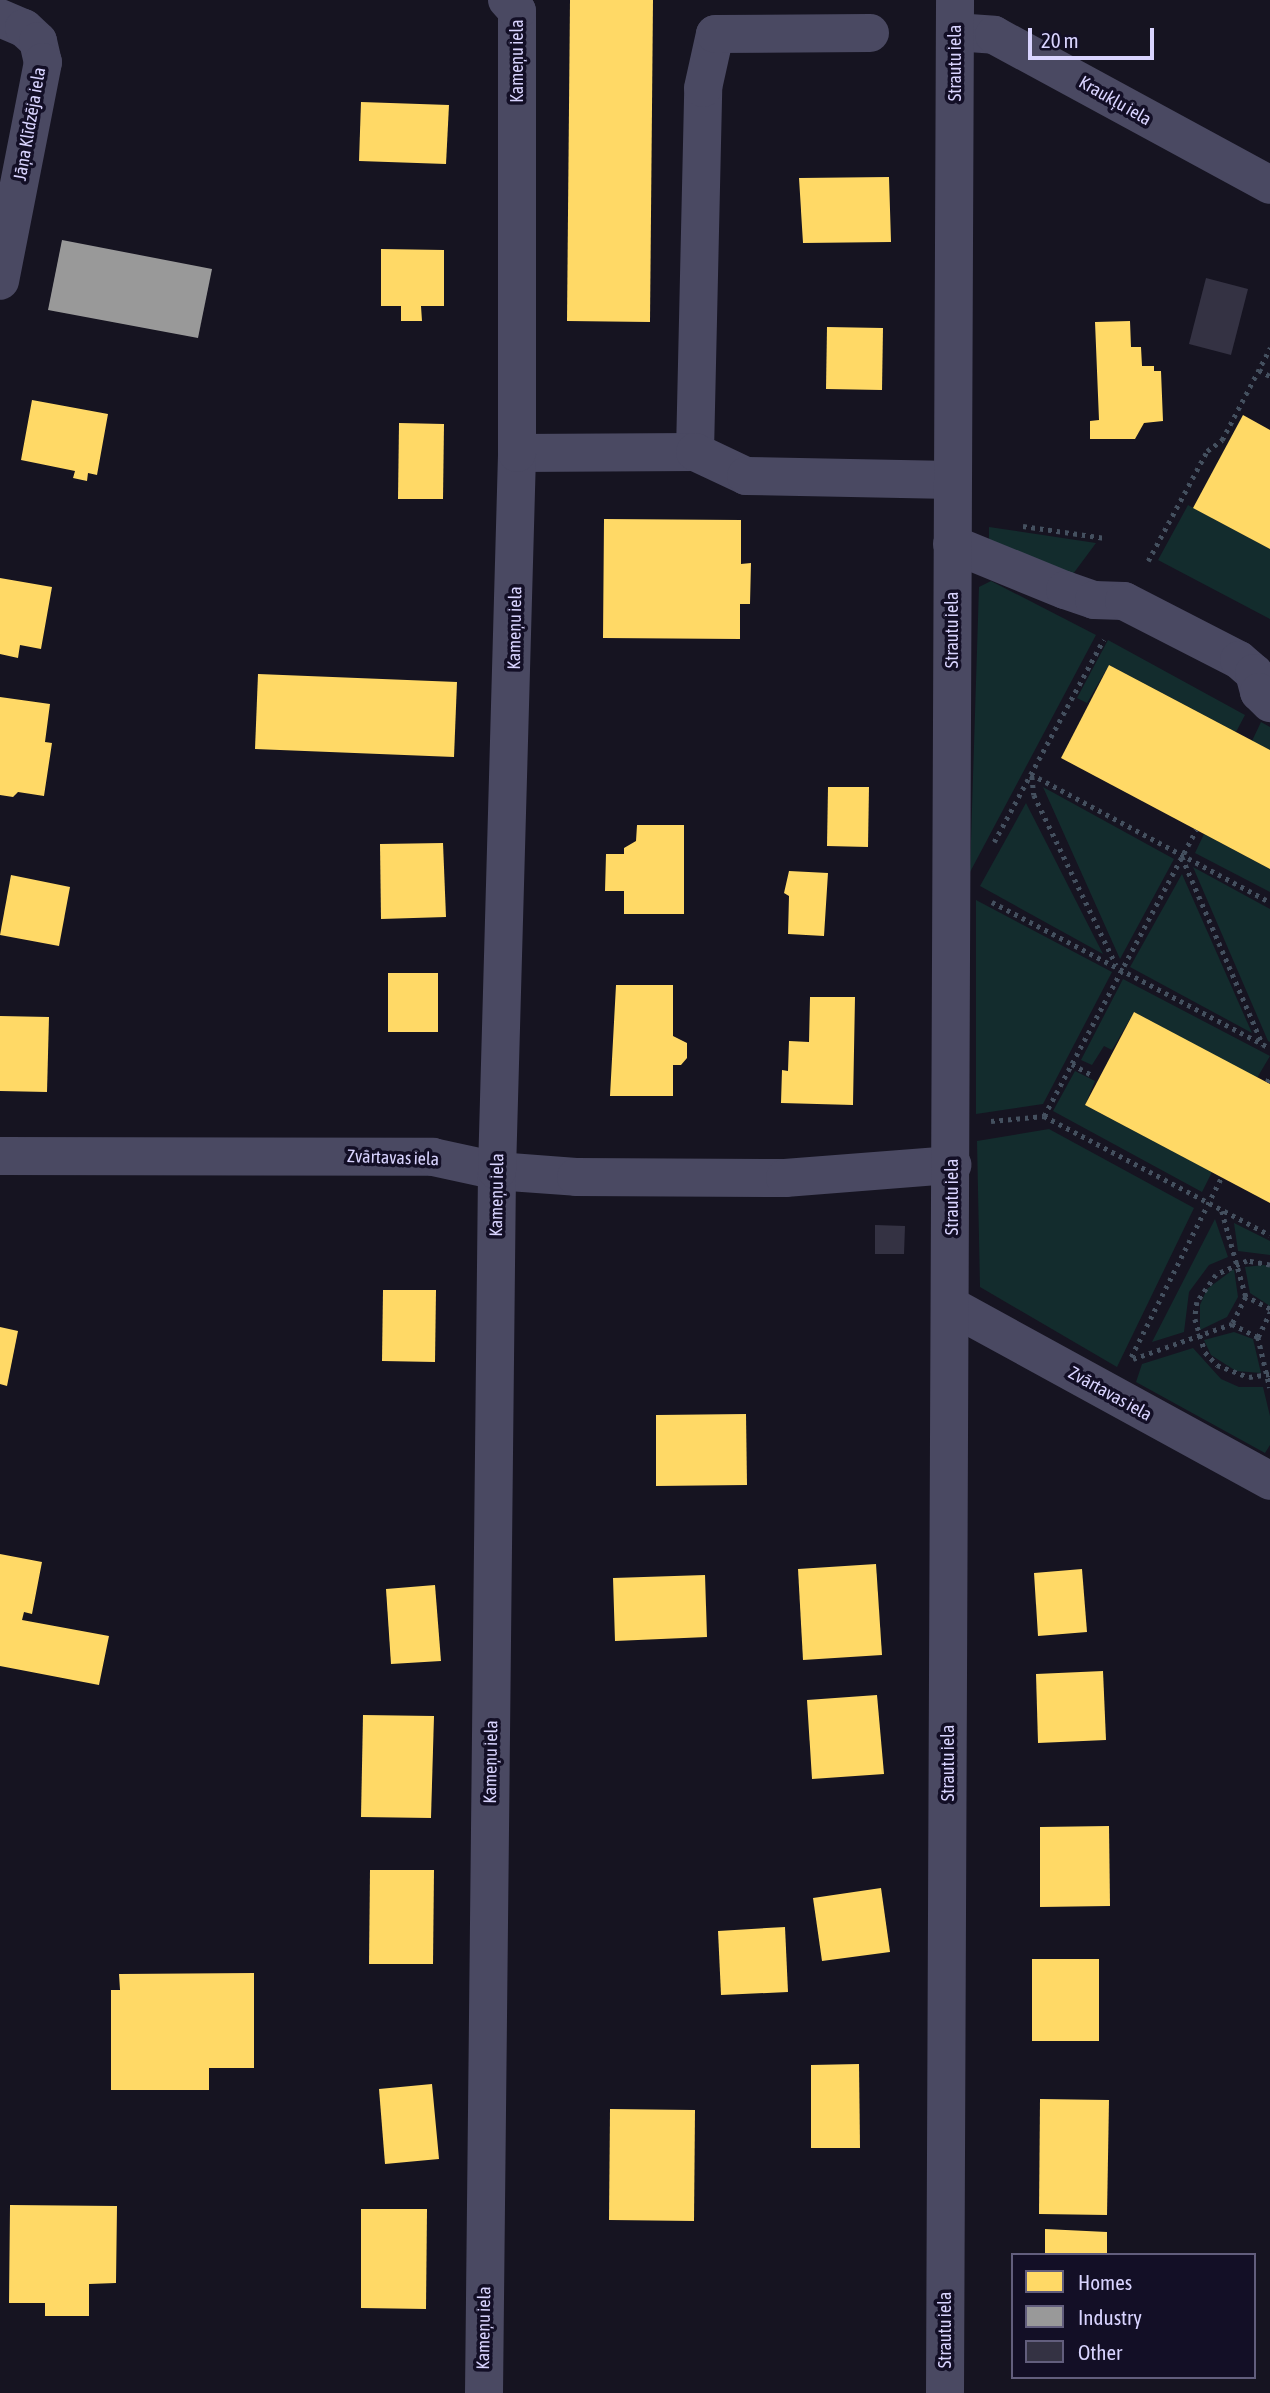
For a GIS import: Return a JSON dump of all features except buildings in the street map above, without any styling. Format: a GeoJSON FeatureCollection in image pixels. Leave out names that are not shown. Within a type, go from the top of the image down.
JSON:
{"type":"FeatureCollection","features":[{"type":"Feature","properties":{"kind":"street","name":"Kameņu iela"},"geometry":{"type":"LineString","coordinates":[[484,2393],[497,1171],[517,453],[517,11],[507,0]]}},
{"type":"Feature","properties":{"kind":"street","name":"Kraukļu iela"},"geometry":{"type":"LineString","coordinates":[[955,16],[1270,185]]}},
{"type":"Feature","properties":{"kind":"street","name":"Strautu iela"},"geometry":{"type":"LineString","coordinates":[[945,2393],[952,1125],[961,885],[952,544],[955,16]]}},
{"type":"Feature","properties":{"kind":"street","name":"Jāņa Klīdzēja iela"},"geometry":{"type":"LineString","coordinates":[[0,281],[43,62],[37,41],[5,19]]}},
{"type":"Feature","properties":{"kind":"street"},"geometry":{"type":"LineString","coordinates":[[695,452],[703,88],[715,34],[870,33]]}},
{"type":"Feature","properties":{"kind":"street"},"geometry":{"type":"LineString","coordinates":[[517,453],[695,452],[746,477],[953,480]]}},
{"type":"Feature","properties":{"kind":"street"},"geometry":{"type":"LineString","coordinates":[[952,544],[1074,594],[1094,600],[1124,601],[1238,660],[1254,673],[1259,692],[1270,703]]}},
{"type":"Feature","properties":{"kind":"street","name":"Zvārtavas iela"},"geometry":{"type":"LineString","coordinates":[[0,1156],[433,1157],[497,1171],[576,1177],[785,1178],[952,1165]]}},
{"type":"Feature","properties":{"kind":"street","name":"Zvārtavas iela"},"geometry":{"type":"LineString","coordinates":[[951,1306],[1270,1481]]}},
{"type":"Feature","properties":{"kind":"path"},"geometry":{"type":"LineString","coordinates":[[1148,561],[1207,451],[1222,440],[1270,348]]}},
{"type":"Feature","properties":{"kind":"path"},"geometry":{"type":"LineString","coordinates":[[1259,370],[1270,376]]}},
{"type":"Feature","properties":{"kind":"path"},"geometry":{"type":"LineString","coordinates":[[1013,524],[1105,538]]}},
{"type":"Feature","properties":{"kind":"path"},"geometry":{"type":"LineString","coordinates":[[1107,633],[1031,774],[961,885],[1270,1048]]}},
{"type":"Feature","properties":{"kind":"path"},"geometry":{"type":"LineString","coordinates":[[1031,774],[1270,902]]}},
{"type":"Feature","properties":{"kind":"path"},"geometry":{"type":"LineString","coordinates":[[1031,774],[1034,795],[1119,968]]}},
{"type":"Feature","properties":{"kind":"path"},"geometry":{"type":"LineString","coordinates":[[1044,1116],[1119,968],[1196,830]]}},
{"type":"Feature","properties":{"kind":"path"},"geometry":{"type":"LineString","coordinates":[[1182,856],[1264,1045]]}},
{"type":"Feature","properties":{"kind":"path"},"geometry":{"type":"LineString","coordinates":[[1072,1064],[1094,1076]]}},
{"type":"Feature","properties":{"kind":"path"},"geometry":{"type":"LineString","coordinates":[[1267,1082],[1270,1076]]}},
{"type":"Feature","properties":{"kind":"path"},"geometry":{"type":"LineString","coordinates":[[952,1125],[1044,1116],[1270,1235]]}},
{"type":"Feature","properties":{"kind":"path"},"geometry":{"type":"LineString","coordinates":[[1222,1178],[1129,1360],[1231,1324],[1245,1297],[1222,1210]]}},
{"type":"Feature","properties":{"kind":"path"},"geometry":{"type":"LineString","coordinates":[[1268,1375],[1241,1375],[1217,1365],[1197,1336],[1197,1303],[1205,1287],[1216,1275],[1236,1264],[1270,1265]]}},
{"type":"Feature","properties":{"kind":"path"},"geometry":{"type":"LineString","coordinates":[[1245,1297],[1270,1311],[1258,1337],[1270,1388]]}},
{"type":"Feature","properties":{"kind":"path"},"geometry":{"type":"LineString","coordinates":[[1231,1324],[1258,1337]]}},
{"type":"Feature","properties":{"kind":"green space"},"geometry":{"type":"Polygon","coordinates":[[[1188,505],[1270,549],[1270,619],[1158,560],[1188,505]]]}},
{"type":"Feature","properties":{"kind":"green space"},"geometry":{"type":"Polygon","coordinates":[[[989,527],[1096,543],[1073,574],[989,544],[989,527]]]}},
{"type":"Feature","properties":{"kind":"green space"},"geometry":{"type":"Polygon","coordinates":[[[991,581],[1096,635],[970,872],[979,587],[991,581]]]}},
{"type":"Feature","properties":{"kind":"green space"},"geometry":{"type":"Polygon","coordinates":[[[1108,640],[1245,715],[1236,732],[1109,665],[1087,703],[1077,698],[1108,640]]]}},
{"type":"Feature","properties":{"kind":"green space"},"geometry":{"type":"Polygon","coordinates":[[[1261,722],[1270,727],[1270,750],[1252,741],[1261,722]]]}},
{"type":"Feature","properties":{"kind":"green space"},"geometry":{"type":"Polygon","coordinates":[[[1043,787],[1174,859],[1120,959],[1043,787]]]}},
{"type":"Feature","properties":{"kind":"green space"},"geometry":{"type":"Polygon","coordinates":[[[1026,803],[1103,954],[980,886],[1026,803]]]}},
{"type":"Feature","properties":{"kind":"green space"},"geometry":{"type":"Polygon","coordinates":[[[1204,834],[1270,869],[1270,892],[1195,853],[1204,834]]]}},
{"type":"Feature","properties":{"kind":"green space"},"geometry":{"type":"Polygon","coordinates":[[[1193,867],[1270,909],[1270,1042],[1268,1041],[1193,867]]]}},
{"type":"Feature","properties":{"kind":"green space"},"geometry":{"type":"Polygon","coordinates":[[[1182,874],[1252,1033],[1130,967],[1182,874]]]}},
{"type":"Feature","properties":{"kind":"green space"},"geometry":{"type":"Polygon","coordinates":[[[976,900],[1112,972],[1043,1104],[976,1114],[976,900]]]}},
{"type":"Feature","properties":{"kind":"green space"},"geometry":{"type":"Polygon","coordinates":[[[1123,979],[1270,1056],[1257,1078],[1134,1012],[1112,1050],[1104,1046],[1092,1065],[1081,1060],[1123,979]]]}},
{"type":"Feature","properties":{"kind":"green space"},"geometry":{"type":"Polygon","coordinates":[[[1075,1071],[1095,1081],[1085,1105],[1212,1172],[1202,1192],[1053,1111],[1075,1071]]]}},
{"type":"Feature","properties":{"kind":"green space"},"geometry":{"type":"Polygon","coordinates":[[[1049,1129],[1194,1208],[1117,1367],[980,1287],[977,1141],[1049,1129]]]}},
{"type":"Feature","properties":{"kind":"green space"},"geometry":{"type":"Polygon","coordinates":[[[1215,1219],[1228,1257],[1209,1265],[1189,1292],[1184,1332],[1152,1342],[1215,1219]]]}},
{"type":"Feature","properties":{"kind":"green space"},"geometry":{"type":"Polygon","coordinates":[[[1234,1223],[1270,1241],[1270,1255],[1238,1251],[1234,1223]]]}},
{"type":"Feature","properties":{"kind":"green space"},"geometry":{"type":"Polygon","coordinates":[[[1245,1267],[1270,1267],[1270,1306],[1250,1293],[1245,1267]]]}},
{"type":"Feature","properties":{"kind":"green space"},"geometry":{"type":"Polygon","coordinates":[[[1234,1269],[1238,1297],[1227,1317],[1200,1330],[1200,1305],[1207,1289],[1234,1269]]]}},
{"type":"Feature","properties":{"kind":"green space"},"geometry":{"type":"Polygon","coordinates":[[[1234,1332],[1253,1339],[1261,1373],[1236,1371],[1211,1355],[1204,1340],[1234,1332]]]}},
{"type":"Feature","properties":{"kind":"green space"},"geometry":{"type":"Polygon","coordinates":[[[1193,1348],[1221,1379],[1239,1387],[1263,1387],[1270,1416],[1270,1445],[1265,1453],[1136,1382],[1142,1364],[1193,1348]]]}}]}
